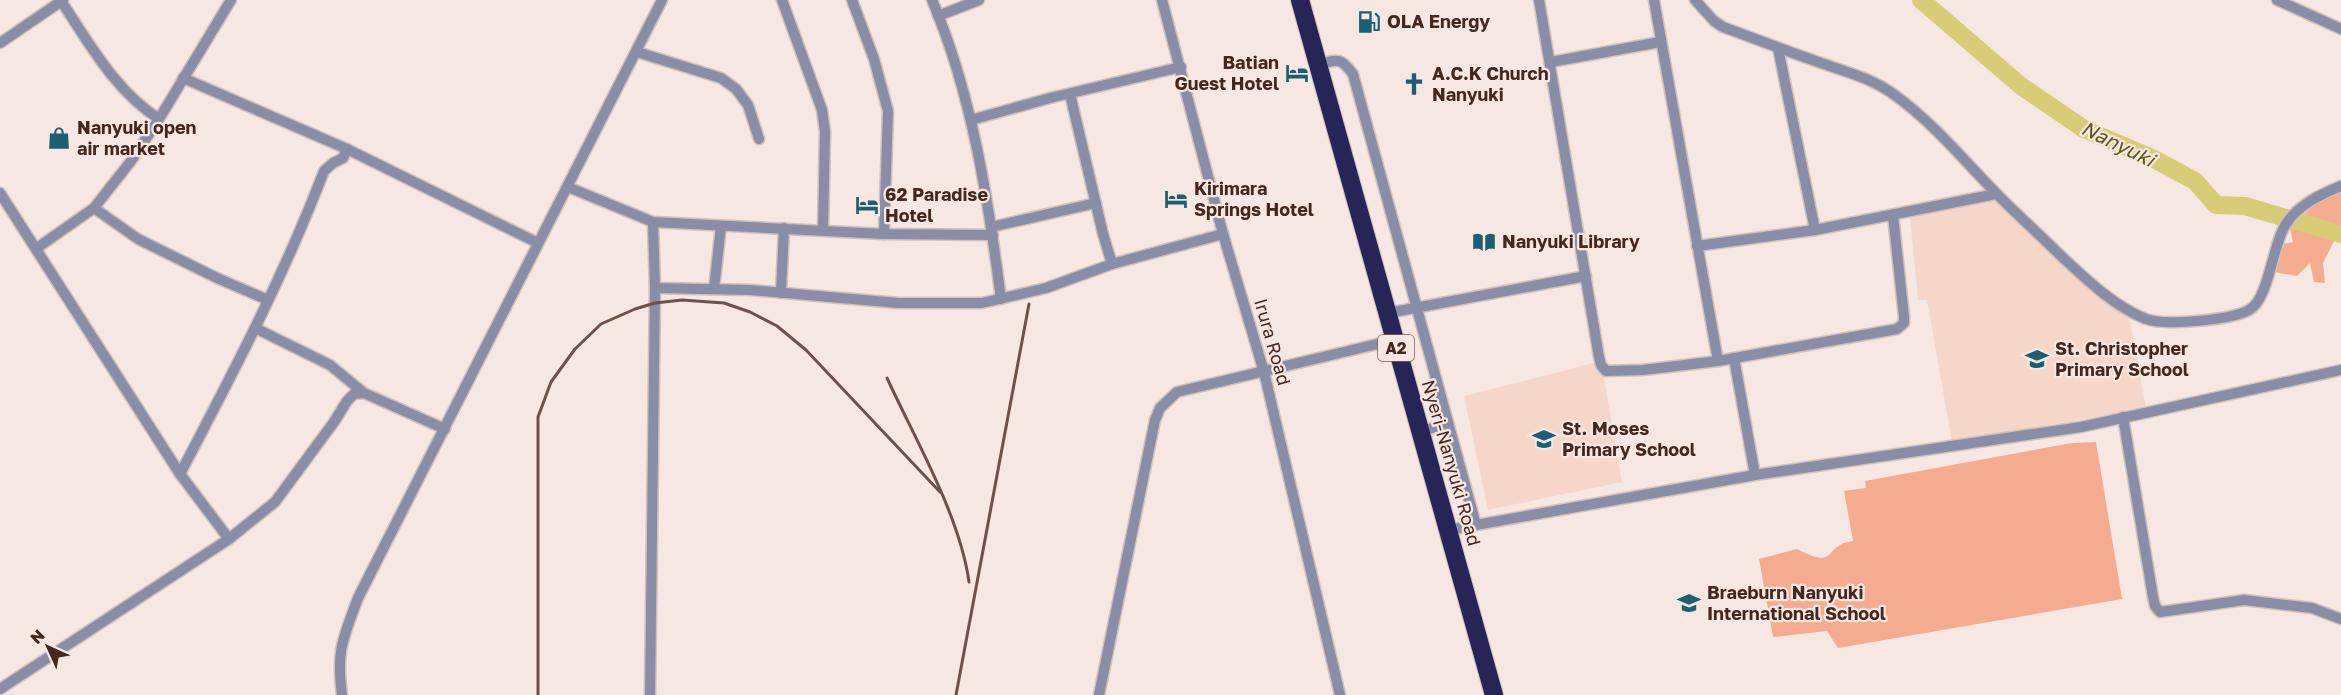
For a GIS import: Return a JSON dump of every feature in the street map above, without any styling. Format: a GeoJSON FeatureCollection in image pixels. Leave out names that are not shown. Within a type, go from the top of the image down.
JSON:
{"type":"FeatureCollection","features":[{"type":"Feature","properties":{"kind":"highway","name":"Nyeri-Nanyuki Road"},"geometry":{"type":"LineString","coordinates":[[1300,0],[1494,695]]}},
{"type":"Feature","properties":{"kind":"street"},"geometry":{"type":"LineString","coordinates":[[37,248],[94,208],[159,119],[231,0]]}},
{"type":"Feature","properties":{"kind":"street"},"geometry":{"type":"LineString","coordinates":[[342,695],[339,674],[340,648],[358,597],[662,0]]}},
{"type":"Feature","properties":{"kind":"street"},"geometry":{"type":"LineString","coordinates":[[782,0],[822,111],[825,132],[823,230]]}},
{"type":"Feature","properties":{"kind":"street"},"geometry":{"type":"LineString","coordinates":[[852,0],[888,111],[884,234]]}},
{"type":"Feature","properties":{"kind":"street"},"geometry":{"type":"LineString","coordinates":[[932,0],[971,120],[992,231],[1001,299]]}},
{"type":"Feature","properties":{"kind":"street"},"geometry":{"type":"LineString","coordinates":[[938,16],[979,0]]}},
{"type":"Feature","properties":{"kind":"street","name":"Irura Road"},"geometry":{"type":"LineString","coordinates":[[1162,0],[1223,234],[1264,372],[1340,695]]}},
{"type":"Feature","properties":{"kind":"street"},"geometry":{"type":"LineString","coordinates":[[1539,0],[1599,357],[1606,371],[1643,370],[1718,361],[1901,326],[1904,323],[1903,306],[1893,215]]}},
{"type":"Feature","properties":{"kind":"street"},"geometry":{"type":"LineString","coordinates":[[1654,0],[1718,361]]}},
{"type":"Feature","properties":{"kind":"street"},"geometry":{"type":"LineString","coordinates":[[1695,0],[1714,21],[1723,27],[1871,81],[1896,95],[1936,129],[1996,194],[2084,278],[2122,306],[2157,322],[2205,319],[2241,313],[2254,307],[2260,297],[2277,252],[2281,231],[2286,223],[2296,212],[2326,192],[2341,186]]}},
{"type":"Feature","properties":{"kind":"street"},"geometry":{"type":"LineString","coordinates":[[2277,0],[2341,29]]}},
{"type":"Feature","properties":{"kind":"street"},"geometry":{"type":"LineString","coordinates":[[0,43],[62,1],[110,74],[131,99],[159,119]]}},
{"type":"Feature","properties":{"kind":"street"},"geometry":{"type":"LineString","coordinates":[[1551,62],[1660,42]]}},
{"type":"Feature","properties":{"kind":"street"},"geometry":{"type":"LineString","coordinates":[[1778,48],[1815,230]]}},
{"type":"Feature","properties":{"kind":"street"},"geometry":{"type":"LineString","coordinates":[[637,52],[721,78],[736,89],[748,105],[759,139]]}},
{"type":"Feature","properties":{"kind":"street"},"geometry":{"type":"LineString","coordinates":[[1318,65],[1337,59],[1343,62],[1353,74],[1382,173],[1416,309],[1476,525]]}},
{"type":"Feature","properties":{"kind":"street"},"geometry":{"type":"LineString","coordinates":[[971,120],[1181,67]]}},
{"type":"Feature","properties":{"kind":"street"},"geometry":{"type":"LineString","coordinates":[[183,78],[347,149],[538,243]]}},
{"type":"Feature","properties":{"kind":"street"},"geometry":{"type":"LineString","coordinates":[[1070,94],[1112,264]]}},
{"type":"Feature","properties":{"kind":"street"},"geometry":{"type":"LineString","coordinates":[[180,474],[284,267],[324,171],[343,158],[347,149]]}},
{"type":"Feature","properties":{"kind":"street"},"geometry":{"type":"LineString","coordinates":[[568,187],[653,222],[884,234],[992,231],[1096,203]]}},
{"type":"Feature","properties":{"kind":"street"},"geometry":{"type":"LineString","coordinates":[[0,193],[180,474],[229,539]]}},
{"type":"Feature","properties":{"kind":"street"},"geometry":{"type":"LineString","coordinates":[[1697,246],[1815,230],[1996,194]]}},
{"type":"Feature","properties":{"kind":"street"},"geometry":{"type":"LineString","coordinates":[[94,208],[138,239],[268,300]]}},
{"type":"Feature","properties":{"kind":"street"},"geometry":{"type":"LineString","coordinates":[[650,695],[656,288],[653,222]]}},
{"type":"Feature","properties":{"kind":"street"},"geometry":{"type":"LineString","coordinates":[[714,290],[722,225]]}},
{"type":"Feature","properties":{"kind":"street"},"geometry":{"type":"LineString","coordinates":[[781,293],[784,228]]}},
{"type":"Feature","properties":{"kind":"street"},"geometry":{"type":"LineString","coordinates":[[656,288],[781,293],[898,303],[982,303],[1046,288],[1112,264],[1223,234]]}},
{"type":"Feature","properties":{"kind":"street"},"geometry":{"type":"LineString","coordinates":[[1388,313],[1586,276]]}},
{"type":"Feature","properties":{"kind":"street"},"geometry":{"type":"LineString","coordinates":[[255,328],[330,365],[364,393],[445,429]]}},
{"type":"Feature","properties":{"kind":"street"},"geometry":{"type":"LineString","coordinates":[[1099,695],[1157,413],[1176,392],[1394,339]]}},
{"type":"Feature","properties":{"kind":"street"},"geometry":{"type":"LineString","coordinates":[[1734,358],[1755,475]]}},
{"type":"Feature","properties":{"kind":"street"},"geometry":{"type":"LineString","coordinates":[[1448,531],[1755,475],[2081,427],[2341,370]]}},
{"type":"Feature","properties":{"kind":"street"},"geometry":{"type":"LineString","coordinates":[[0,689],[229,539],[275,502],[347,401],[354,394],[364,393]]}},
{"type":"Feature","properties":{"kind":"street"},"geometry":{"type":"LineString","coordinates":[[2123,417],[2152,597],[2157,610],[2160,612],[2244,600],[2312,608],[2341,619]]}},
{"type":"Feature","properties":{"kind":"street"},"geometry":{"type":"LineString","coordinates":[[1420,431],[1447,424]]}},
{"type":"Feature","properties":{"kind":"shaded area"},"geometry":{"type":"Polygon","coordinates":[[[2341,192],[2341,236],[2335,239],[2323,263],[2325,283],[2314,282],[2310,263],[2297,276],[2274,272],[2284,244],[2293,242],[2290,228],[2318,201],[2341,192]]]}},
{"type":"Feature","properties":{"kind":"shaded area","name":"St. Christopher Primary School"},"geometry":{"type":"Polygon","coordinates":[[[2007,199],[2081,271],[2128,311],[2146,408],[1952,442],[1927,300],[1918,300],[1910,216],[2007,199]]]}},
{"type":"Feature","properties":{"kind":"shaded area","name":"St. Moses Primary School"},"geometry":{"type":"Polygon","coordinates":[[[1601,361],[1622,482],[1488,510],[1464,396],[1601,361]]]}},
{"type":"Feature","properties":{"kind":"shaded area"},"geometry":{"type":"Polygon","coordinates":[[[2096,442],[2122,599],[1838,648],[1827,631],[1773,637],[1759,559],[1797,549],[1819,558],[1825,557],[1843,543],[1853,541],[1844,491],[1866,488],[1865,481],[2072,443],[2096,442]]]}},
{"type":"Feature","properties":{"kind":"waterway","name":"Nanyuki"},"geometry":{"type":"LineString","coordinates":[[1921,0],[2021,86],[2084,129],[2152,158],[2195,181],[2216,205],[2245,206],[2341,234]]}},
{"type":"Feature","properties":{"kind":"railway"},"geometry":{"type":"LineString","coordinates":[[538,695],[538,417],[551,382],[575,349],[601,324],[655,303],[682,300],[724,303],[750,312],[777,326],[806,350],[940,492]]}},
{"type":"Feature","properties":{"kind":"railway"},"geometry":{"type":"LineString","coordinates":[[956,695],[1029,304]]}},
{"type":"Feature","properties":{"kind":"railway"},"geometry":{"type":"LineString","coordinates":[[887,378],[946,505],[964,557],[969,582]]}},
{"type":"Feature","properties":{"kind":"place","name":"OLA Energy"},"geometry":{"type":"Point","coordinates":[1369,22]}},
{"type":"Feature","properties":{"kind":"place","name":"Batian Guest Hotel"},"geometry":{"type":"Point","coordinates":[1297,73]}},
{"type":"Feature","properties":{"kind":"place","name":"A.C.K Church Nanyuki"},"geometry":{"type":"Point","coordinates":[1414,84]}},
{"type":"Feature","properties":{"kind":"place","name":"Nanyuki open air market"},"geometry":{"type":"Point","coordinates":[59,138]}},
{"type":"Feature","properties":{"kind":"place","name":"Kirimara Springs Hotel"},"geometry":{"type":"Point","coordinates":[1176,199]}},
{"type":"Feature","properties":{"kind":"place","name":"62 Paradise Hotel"},"geometry":{"type":"Point","coordinates":[867,205]}},
{"type":"Feature","properties":{"kind":"place","name":"Nanyuki Library"},"geometry":{"type":"Point","coordinates":[1484,242]}},
{"type":"Feature","properties":{"kind":"place","name":"St. Christopher Primary School"},"geometry":{"type":"Point","coordinates":[2037,359]}},
{"type":"Feature","properties":{"kind":"place","name":"St. Moses Primary School"},"geometry":{"type":"Point","coordinates":[1544,439]}},
{"type":"Feature","properties":{"kind":"place","name":"Braeburn Nanyuki International School"},"geometry":{"type":"Point","coordinates":[1689,603]}}]}
